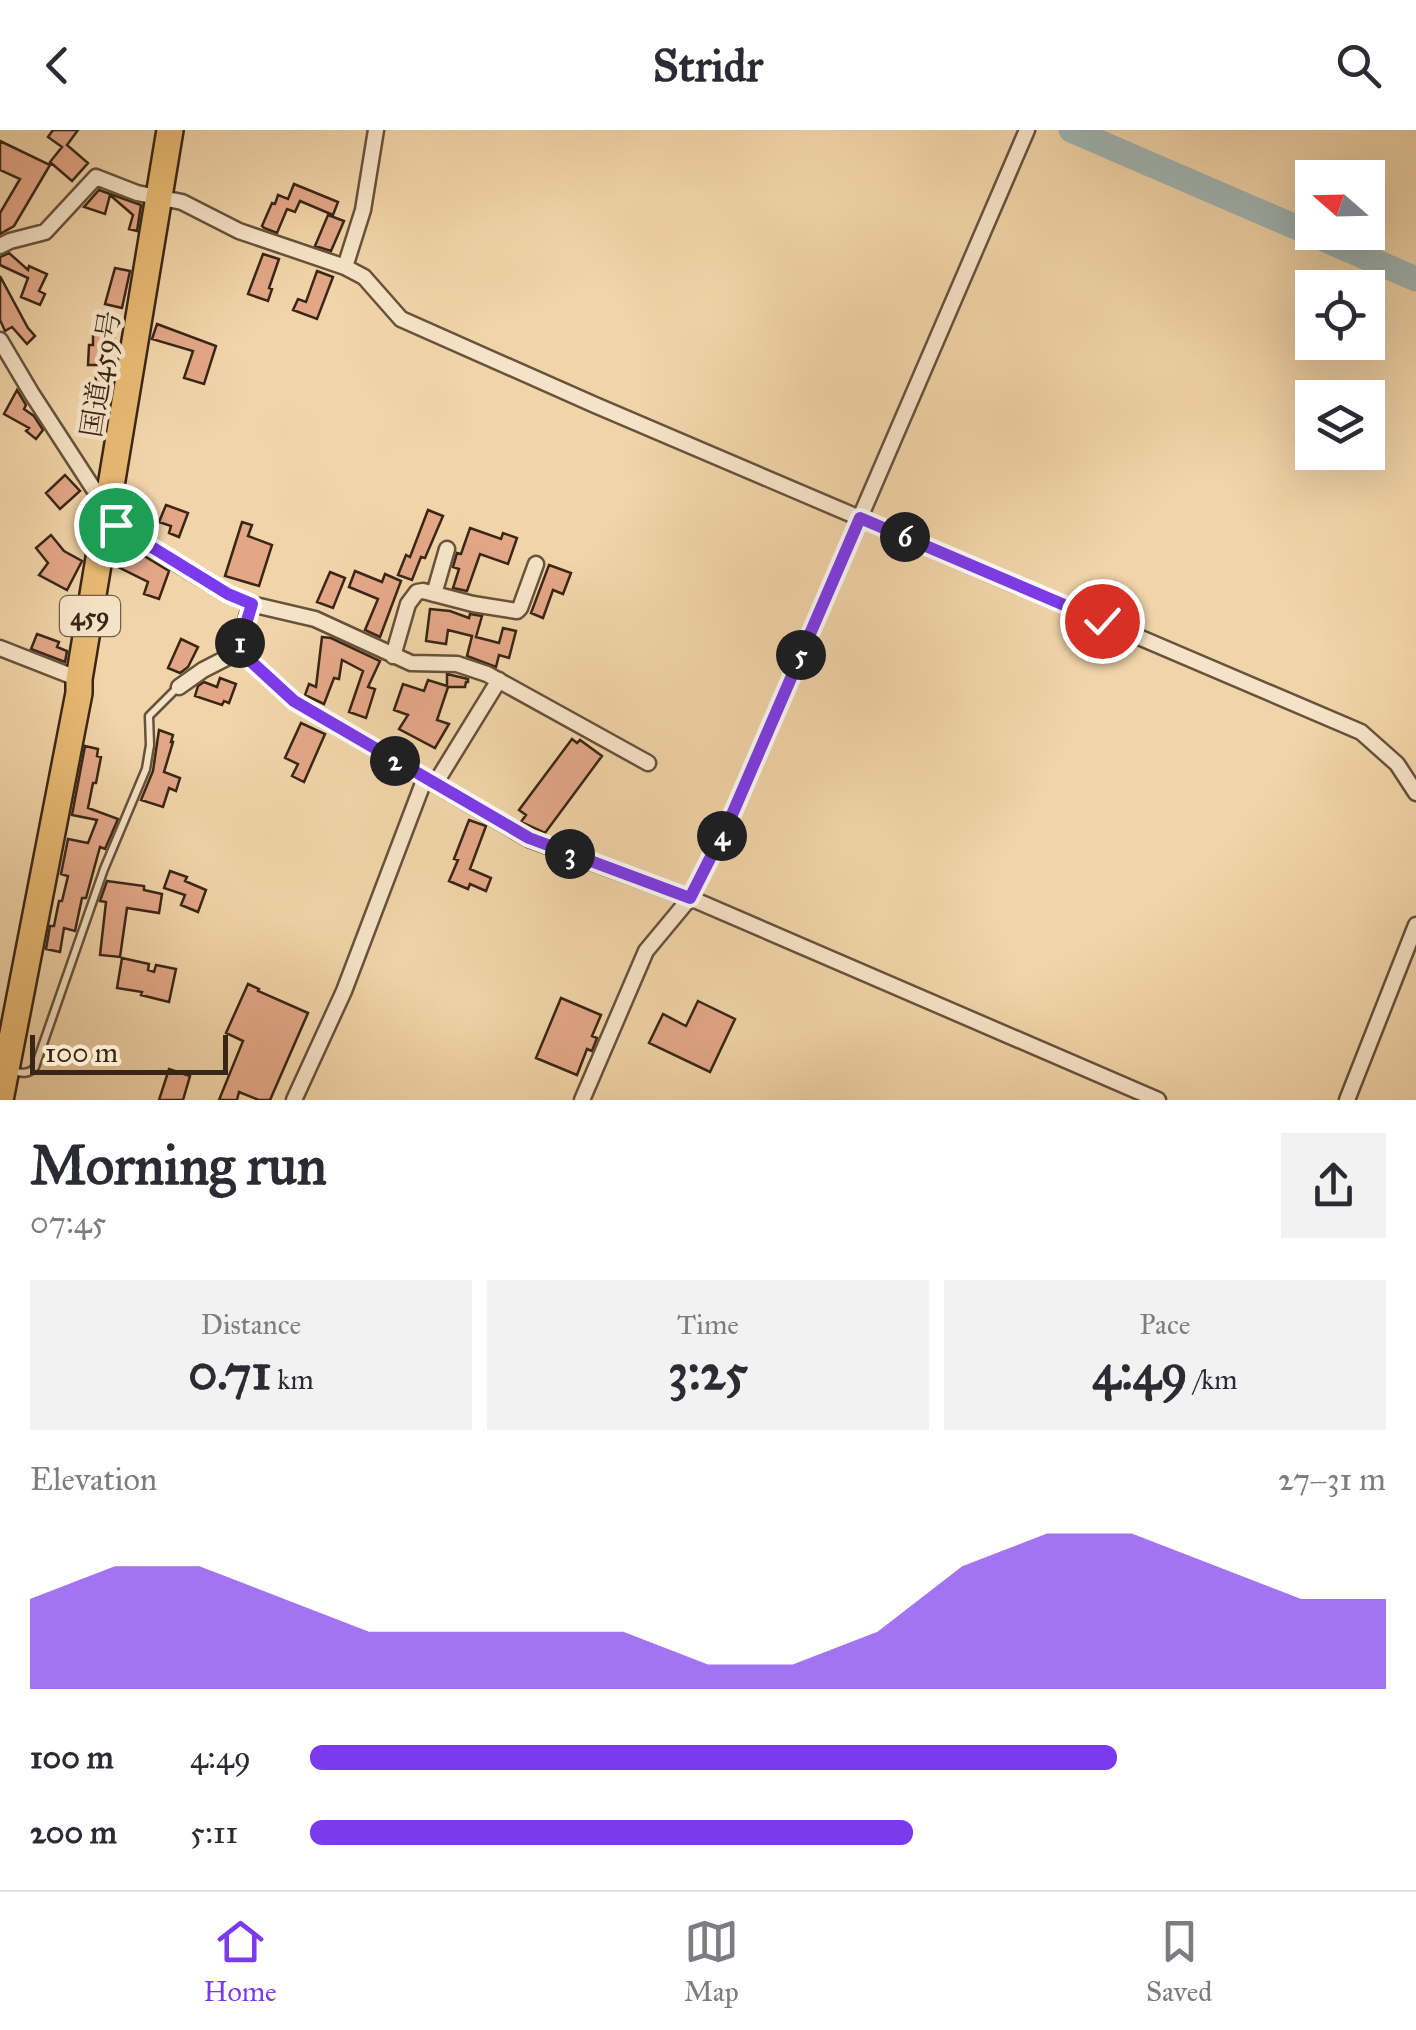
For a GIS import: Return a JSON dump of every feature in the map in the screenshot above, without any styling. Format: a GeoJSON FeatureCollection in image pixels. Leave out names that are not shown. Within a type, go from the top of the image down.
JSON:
{"type":"FeatureCollection","features":[{"type":"Feature","properties":{"kind":"highway","name":"国道459号"},"geometry":{"type":"LineString","coordinates":[[0,1100],[79,693],[170,130]]}},
{"type":"Feature","properties":{"kind":"street"},"geometry":{"type":"LineString","coordinates":[[344,268],[363,210],[376,130]]}},
{"type":"Feature","properties":{"kind":"street"},"geometry":{"type":"LineString","coordinates":[[582,1100],[646,951],[690,898],[731,817],[1028,130]]}},
{"type":"Feature","properties":{"kind":"street"},"geometry":{"type":"LineString","coordinates":[[0,246],[45,232],[96,177],[136,193],[182,202],[239,231],[364,278],[401,319],[1362,732],[1397,764],[1416,793]]}},
{"type":"Feature","properties":{"kind":"street"},"geometry":{"type":"LineString","coordinates":[[0,340],[108,510],[228,594],[252,604],[316,619],[411,663],[468,667],[499,680],[648,763]]}},
{"type":"Feature","properties":{"kind":"street"},"geometry":{"type":"LineString","coordinates":[[434,594],[447,549]]}},
{"type":"Feature","properties":{"kind":"street"},"geometry":{"type":"LineString","coordinates":[[394,656],[413,595],[423,591],[516,611],[536,564]]}},
{"type":"Feature","properties":{"kind":"street"},"geometry":{"type":"LineString","coordinates":[[252,604],[240,644],[242,650],[294,701],[529,838],[690,898],[1158,1100]]}},
{"type":"Feature","properties":{"kind":"street"},"geometry":{"type":"LineString","coordinates":[[0,648],[80,679]]}},
{"type":"Feature","properties":{"kind":"street"},"geometry":{"type":"LineString","coordinates":[[179,687],[242,650]]}},
{"type":"Feature","properties":{"kind":"street"},"geometry":{"type":"LineString","coordinates":[[294,1100],[344,992],[430,781],[499,680]]}},
{"type":"Feature","properties":{"kind":"street"},"geometry":{"type":"LineString","coordinates":[[1347,1100],[1416,925]]}},
{"type":"Feature","properties":{"kind":"lane"},"geometry":{"type":"LineString","coordinates":[[6,1070],[25,1073],[35,1067],[104,869],[146,769],[149,716],[179,687]]}},
{"type":"Feature","properties":{"kind":"building"},"geometry":{"type":"Polygon","coordinates":[[[53,130],[78,130],[67,145],[88,163],[72,181],[50,162],[62,147],[48,137],[53,130]]]}},
{"type":"Feature","properties":{"kind":"building"},"geometry":{"type":"Polygon","coordinates":[[[0,141],[50,165],[14,226],[0,234],[0,213],[20,179],[0,170],[0,141]]]}},
{"type":"Feature","properties":{"kind":"building"},"geometry":{"type":"Polygon","coordinates":[[[294,184],[338,202],[333,215],[300,201],[295,212],[287,209],[277,233],[264,228],[272,203],[278,195],[288,199],[294,184]]]}},
{"type":"Feature","properties":{"kind":"building"},"geometry":{"type":"Polygon","coordinates":[[[99,190],[141,205],[137,231],[129,229],[133,215],[110,195],[105,214],[84,207],[99,190]]]}},
{"type":"Feature","properties":{"kind":"building"},"geometry":{"type":"Polygon","coordinates":[[[328,215],[344,221],[331,251],[315,246],[328,215]]]}},
{"type":"Feature","properties":{"kind":"building"},"geometry":{"type":"Polygon","coordinates":[[[9,253],[28,270],[29,266],[47,274],[39,291],[45,294],[40,305],[21,297],[28,278],[0,265],[0,257],[9,253]]]}},
{"type":"Feature","properties":{"kind":"building"},"geometry":{"type":"Polygon","coordinates":[[[263,254],[279,259],[268,301],[248,294],[263,254]]]}},
{"type":"Feature","properties":{"kind":"building"},"geometry":{"type":"Polygon","coordinates":[[[115,268],[130,271],[122,308],[105,304],[115,268]]]}},
{"type":"Feature","properties":{"kind":"building"},"geometry":{"type":"Polygon","coordinates":[[[317,271],[333,277],[317,319],[293,310],[298,299],[306,302],[317,271]]]}},
{"type":"Feature","properties":{"kind":"building"},"geometry":{"type":"Polygon","coordinates":[[[0,276],[35,336],[27,344],[12,327],[5,331],[0,320],[0,276]]]}},
{"type":"Feature","properties":{"kind":"building"},"geometry":{"type":"Polygon","coordinates":[[[157,324],[216,346],[204,384],[184,378],[193,351],[152,339],[157,324]]]}},
{"type":"Feature","properties":{"kind":"building"},"geometry":{"type":"Polygon","coordinates":[[[93,329],[114,330],[114,345],[105,345],[105,365],[88,365],[93,329]]]}},
{"type":"Feature","properties":{"kind":"building"},"geometry":{"type":"Polygon","coordinates":[[[96,376],[112,378],[103,434],[81,427],[87,408],[93,410],[96,376]]]}},
{"type":"Feature","properties":{"kind":"building"},"geometry":{"type":"Polygon","coordinates":[[[17,390],[26,405],[24,409],[43,430],[36,439],[26,431],[29,428],[4,414],[17,390]]]}},
{"type":"Feature","properties":{"kind":"building"},"geometry":{"type":"Polygon","coordinates":[[[65,475],[80,491],[60,509],[46,493],[65,475]]]}},
{"type":"Feature","properties":{"kind":"building"},"geometry":{"type":"Polygon","coordinates":[[[166,505],[188,513],[179,537],[169,533],[171,526],[159,522],[166,505]]]}},
{"type":"Feature","properties":{"kind":"building"},"geometry":{"type":"Polygon","coordinates":[[[428,510],[443,516],[412,580],[398,575],[406,555],[410,557],[428,510]]]}},
{"type":"Feature","properties":{"kind":"building"},"geometry":{"type":"Polygon","coordinates":[[[242,522],[252,525],[248,536],[272,545],[259,586],[225,576],[242,522]]]}},
{"type":"Feature","properties":{"kind":"building"},"geometry":{"type":"Polygon","coordinates":[[[470,528],[501,539],[503,533],[517,538],[508,564],[480,554],[467,591],[453,588],[459,569],[453,567],[470,528]]]}},
{"type":"Feature","properties":{"kind":"building"},"geometry":{"type":"Polygon","coordinates":[[[51,535],[64,551],[82,561],[67,590],[39,575],[48,563],[36,548],[51,535]]]}},
{"type":"Feature","properties":{"kind":"building"},"geometry":{"type":"Polygon","coordinates":[[[121,542],[169,571],[159,599],[144,594],[148,582],[114,565],[121,542]]]}},
{"type":"Feature","properties":{"kind":"building"},"geometry":{"type":"Polygon","coordinates":[[[549,565],[571,573],[563,594],[553,590],[543,618],[531,613],[549,565]]]}},
{"type":"Feature","properties":{"kind":"building"},"geometry":{"type":"Polygon","coordinates":[[[355,571],[382,582],[385,574],[401,581],[380,637],[365,630],[378,599],[349,587],[355,571]]]}},
{"type":"Feature","properties":{"kind":"building"},"geometry":{"type":"Polygon","coordinates":[[[330,572],[345,578],[333,608],[317,602],[330,572]]]}},
{"type":"Feature","properties":{"kind":"building"},"geometry":{"type":"Polygon","coordinates":[[[430,609],[469,618],[470,614],[482,616],[476,637],[499,643],[503,628],[516,631],[509,658],[499,655],[496,667],[467,656],[472,636],[448,630],[446,644],[426,641],[430,609]]]}},
{"type":"Feature","properties":{"kind":"building"},"geometry":{"type":"Polygon","coordinates":[[[37,634],[59,642],[57,647],[67,651],[65,662],[31,649],[37,634]]]}},
{"type":"Feature","properties":{"kind":"building"},"geometry":{"type":"Polygon","coordinates":[[[322,637],[380,661],[368,687],[375,689],[366,718],[349,712],[363,671],[342,660],[339,679],[334,678],[324,704],[305,695],[309,684],[316,687],[322,637]]]}},
{"type":"Feature","properties":{"kind":"building"},"geometry":{"type":"Polygon","coordinates":[[[181,639],[198,647],[188,667],[180,673],[168,668],[181,639]]]}},
{"type":"Feature","properties":{"kind":"building"},"geometry":{"type":"Polygon","coordinates":[[[447,674],[468,682],[465,687],[448,687],[437,720],[449,724],[435,748],[399,729],[408,715],[394,710],[403,684],[424,691],[428,680],[447,686],[447,674]]]}},
{"type":"Feature","properties":{"kind":"building"},"geometry":{"type":"Polygon","coordinates":[[[220,678],[236,684],[229,703],[224,701],[222,705],[195,696],[198,686],[204,682],[217,687],[220,678]]]}},
{"type":"Feature","properties":{"kind":"building"},"geometry":{"type":"Polygon","coordinates":[[[301,723],[325,734],[304,782],[292,776],[298,764],[285,758],[301,723]]]}},
{"type":"Feature","properties":{"kind":"building"},"geometry":{"type":"Polygon","coordinates":[[[159,730],[173,735],[164,772],[180,778],[176,791],[169,788],[163,807],[141,800],[153,771],[159,730]]]}},
{"type":"Feature","properties":{"kind":"building"},"geometry":{"type":"Polygon","coordinates":[[[572,739],[577,743],[580,740],[602,756],[545,833],[521,822],[526,815],[519,810],[572,739]]]}},
{"type":"Feature","properties":{"kind":"building"},"geometry":{"type":"Polygon","coordinates":[[[85,746],[98,749],[97,756],[101,757],[88,808],[118,819],[105,849],[100,847],[75,931],[64,928],[60,952],[46,949],[68,876],[61,874],[68,839],[88,843],[97,820],[72,815],[85,746]]]}},
{"type":"Feature","properties":{"kind":"building"},"geometry":{"type":"Polygon","coordinates":[[[469,820],[486,826],[470,869],[491,878],[486,891],[449,881],[469,820]]]}},
{"type":"Feature","properties":{"kind":"building"},"geometry":{"type":"Polygon","coordinates":[[[170,871],[206,890],[198,912],[181,905],[185,895],[164,888],[170,871]]]}},
{"type":"Feature","properties":{"kind":"building"},"geometry":{"type":"Polygon","coordinates":[[[107,881],[144,886],[144,890],[162,894],[159,913],[127,908],[120,957],[100,955],[106,902],[100,901],[107,881]]]}},
{"type":"Feature","properties":{"kind":"building"},"geometry":{"type":"Polygon","coordinates":[[[122,958],[149,964],[148,970],[154,972],[156,965],[176,969],[169,1002],[117,988],[122,958]]]}},
{"type":"Feature","properties":{"kind":"building"},"geometry":{"type":"Polygon","coordinates":[[[248,984],[308,1013],[270,1100],[239,1092],[237,1100],[219,1100],[243,1041],[226,1033],[248,984]]]}},
{"type":"Feature","properties":{"kind":"building"},"geometry":{"type":"Polygon","coordinates":[[[561,998],[601,1015],[592,1036],[597,1038],[592,1051],[587,1049],[577,1075],[536,1058],[561,998]]]}},
{"type":"Feature","properties":{"kind":"building"},"geometry":{"type":"Polygon","coordinates":[[[698,1001],[735,1019],[710,1072],[649,1043],[663,1014],[686,1026],[698,1001]]]}},
{"type":"Feature","properties":{"kind":"building"},"geometry":{"type":"Polygon","coordinates":[[[169,1069],[190,1076],[183,1100],[159,1100],[169,1069]]]}},
{"type":"Feature","properties":{"kind":"waterway"},"geometry":{"type":"LineString","coordinates":[[1071,130],[1416,279]]}},
{"type":"Feature","properties":{"kind":"route"},"geometry":{"type":"LineString","coordinates":[[116,525],[228,594],[252,604],[240,644],[242,650],[294,701],[529,838],[690,898],[731,817],[860,518],[1102,621]]}}]}
